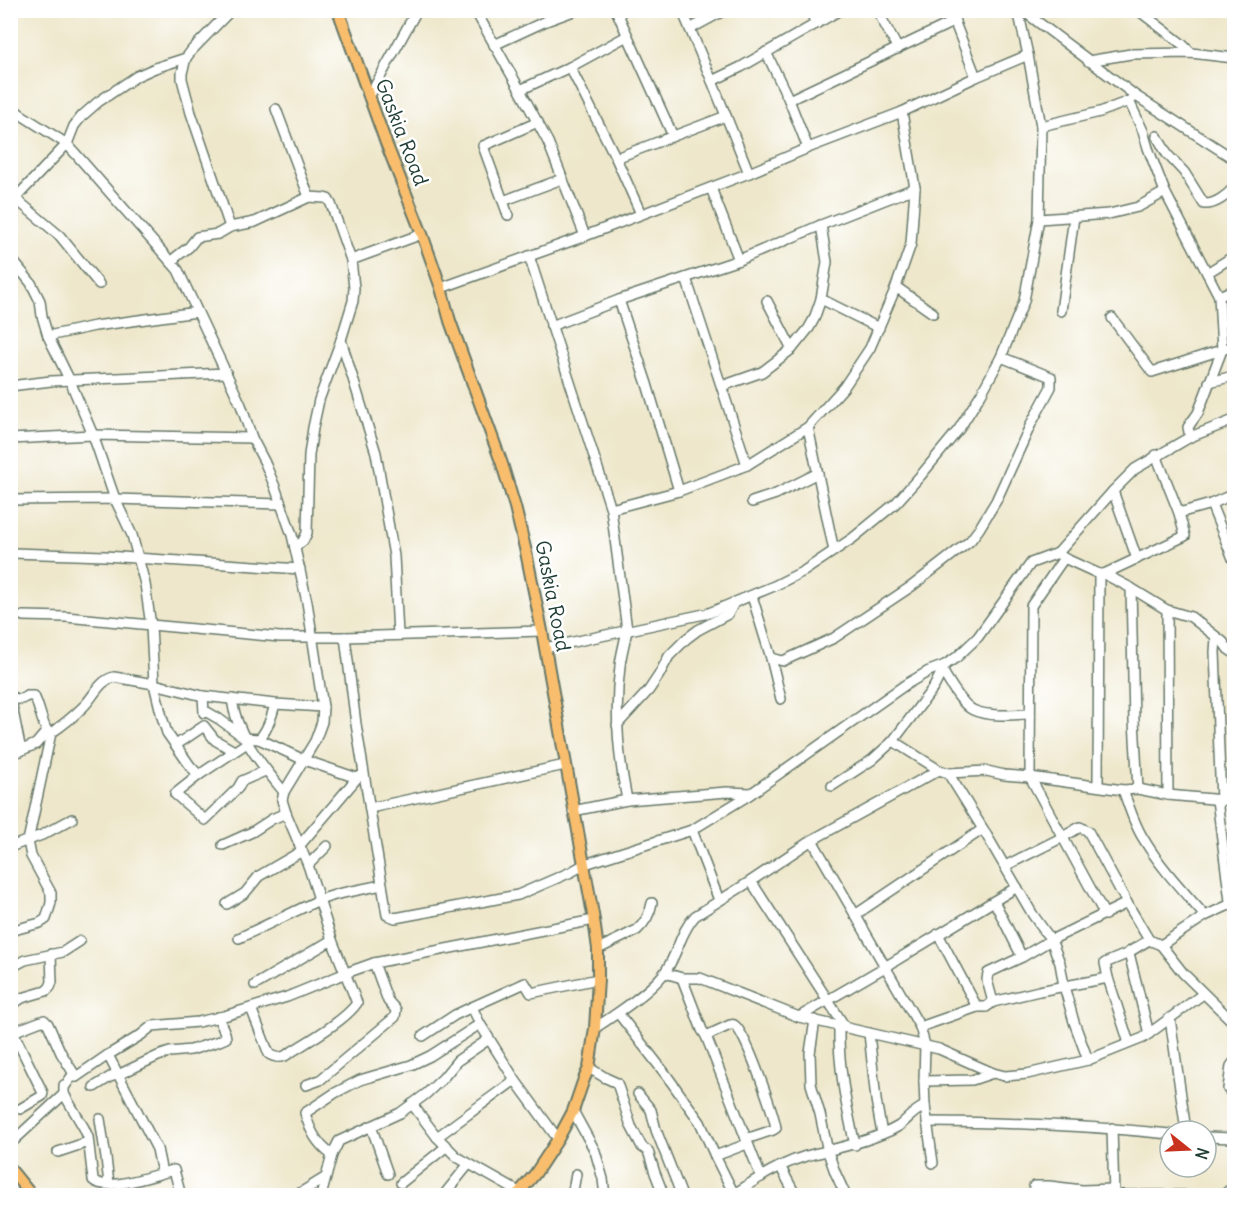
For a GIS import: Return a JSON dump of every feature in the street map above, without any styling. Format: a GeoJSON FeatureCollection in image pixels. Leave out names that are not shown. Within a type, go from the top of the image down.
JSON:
{"type":"FeatureCollection","features":[{"type":"Feature","properties":{"kind":"main road","name":"Gaskia Road"},"geometry":{"type":"LineString","coordinates":[[338,10],[422,234],[515,507],[542,631],[594,920],[598,949],[598,980],[595,1028],[589,1068],[573,1112],[536,1174],[518,1194]]}},
{"type":"Feature","properties":{"kind":"main road"},"geometry":{"type":"LineString","coordinates":[[10,1169],[32,1196]]}},
{"type":"Feature","properties":{"kind":"main road"},"geometry":{"type":"LineString","coordinates":[[10,1180],[24,1196]]}},
{"type":"Feature","properties":{"kind":"street"},"geometry":{"type":"LineString","coordinates":[[230,227],[191,113],[182,72],[186,58],[231,10]]}},
{"type":"Feature","properties":{"kind":"street"},"geometry":{"type":"LineString","coordinates":[[369,97],[417,10]]}},
{"type":"Feature","properties":{"kind":"street"},"geometry":{"type":"LineString","coordinates":[[474,10],[548,142],[585,236]]}},
{"type":"Feature","properties":{"kind":"street"},"geometry":{"type":"LineString","coordinates":[[542,10],[546,21]]}},
{"type":"Feature","properties":{"kind":"street"},"geometry":{"type":"LineString","coordinates":[[494,45],[576,10]]}},
{"type":"Feature","properties":{"kind":"street"},"geometry":{"type":"LineString","coordinates":[[616,10],[673,136]]}},
{"type":"Feature","properties":{"kind":"street"},"geometry":{"type":"LineString","coordinates":[[682,10],[749,173]]}},
{"type":"Feature","properties":{"kind":"street"},"geometry":{"type":"LineString","coordinates":[[690,29],[725,10]]}},
{"type":"Feature","properties":{"kind":"street"},"geometry":{"type":"LineString","coordinates":[[810,10],[816,24]]}},
{"type":"Feature","properties":{"kind":"street"},"geometry":{"type":"LineString","coordinates":[[712,81],[840,10]]}},
{"type":"Feature","properties":{"kind":"street"},"geometry":{"type":"LineString","coordinates":[[877,10],[898,49]]}},
{"type":"Feature","properties":{"kind":"street"},"geometry":{"type":"LineString","coordinates":[[950,10],[976,77]]}},
{"type":"Feature","properties":{"kind":"street"},"geometry":{"type":"LineString","coordinates":[[545,648],[710,613],[804,571],[853,538],[896,503],[959,429],[1001,357],[1024,301],[1039,219],[1041,126],[1020,10]]}},
{"type":"Feature","properties":{"kind":"street"},"geometry":{"type":"LineString","coordinates":[[1020,10],[1088,61],[1132,98],[1234,159]]}},
{"type":"Feature","properties":{"kind":"street"},"geometry":{"type":"LineString","coordinates":[[1138,10],[1191,53]]}},
{"type":"Feature","properties":{"kind":"street"},"geometry":{"type":"LineString","coordinates":[[789,100],[955,21]]}},
{"type":"Feature","properties":{"kind":"street"},"geometry":{"type":"LineString","coordinates":[[520,90],[570,67],[627,36]]}},
{"type":"Feature","properties":{"kind":"street"},"geometry":{"type":"LineString","coordinates":[[766,52],[789,100],[808,148]]}},
{"type":"Feature","properties":{"kind":"street"},"geometry":{"type":"LineString","coordinates":[[1088,61],[1131,54],[1191,53],[1234,58]]}},
{"type":"Feature","properties":{"kind":"street"},"geometry":{"type":"LineString","coordinates":[[441,288],[749,173],[902,112],[1029,55]]}},
{"type":"Feature","properties":{"kind":"street"},"geometry":{"type":"LineString","coordinates":[[99,284],[60,236],[13,202],[67,144],[78,120],[98,102],[137,76],[186,58]]}},
{"type":"Feature","properties":{"kind":"street"},"geometry":{"type":"LineString","coordinates":[[570,67],[616,158],[641,214]]}},
{"type":"Feature","properties":{"kind":"street"},"geometry":{"type":"LineString","coordinates":[[1041,126],[1100,112],[1132,98]]}},
{"type":"Feature","properties":{"kind":"street"},"geometry":{"type":"LineString","coordinates":[[1132,98],[1165,192],[1219,296],[1222,350],[1198,413],[1188,427],[1190,437]]}},
{"type":"Feature","properties":{"kind":"street"},"geometry":{"type":"LineString","coordinates":[[10,106],[15,113],[67,144],[178,270],[241,405],[252,438],[265,463],[281,504],[295,547],[307,602],[323,707],[319,732],[284,792],[282,800],[308,864],[332,940],[357,1003],[334,1024],[285,1056],[274,1057],[268,1054],[251,1008]]}},
{"type":"Feature","properties":{"kind":"street"},"geometry":{"type":"LineString","coordinates":[[276,109],[309,197]]}},
{"type":"Feature","properties":{"kind":"street"},"geometry":{"type":"LineString","coordinates":[[610,510],[679,491],[747,465],[808,427],[844,387],[870,348],[896,287],[911,244],[915,188],[902,112]]}},
{"type":"Feature","properties":{"kind":"street"},"geometry":{"type":"LineString","coordinates":[[616,158],[726,116]]}},
{"type":"Feature","properties":{"kind":"street"},"geometry":{"type":"LineString","coordinates":[[508,215],[483,146],[538,122]]}},
{"type":"Feature","properties":{"kind":"street"},"geometry":{"type":"LineString","coordinates":[[1157,136],[1167,154],[1184,172],[1204,204],[1212,204],[1234,187]]}},
{"type":"Feature","properties":{"kind":"street"},"geometry":{"type":"LineString","coordinates":[[503,201],[562,179]]}},
{"type":"Feature","properties":{"kind":"street"},"geometry":{"type":"LineString","coordinates":[[711,188],[739,260]]}},
{"type":"Feature","properties":{"kind":"street"},"geometry":{"type":"LineString","coordinates":[[551,326],[619,300],[739,260],[915,188]]}},
{"type":"Feature","properties":{"kind":"street"},"geometry":{"type":"LineString","coordinates":[[1039,219],[1109,214],[1138,207],[1165,192]]}},
{"type":"Feature","properties":{"kind":"street"},"geometry":{"type":"LineString","coordinates":[[172,262],[189,248],[197,237],[218,234],[230,227],[255,222],[309,197],[324,198],[332,204],[351,260],[353,294],[341,340],[315,414],[309,455],[307,533],[303,541],[295,547]]}},
{"type":"Feature","properties":{"kind":"street"},"geometry":{"type":"LineString","coordinates":[[1061,311],[1074,217]]}},
{"type":"Feature","properties":{"kind":"street"},"geometry":{"type":"LineString","coordinates":[[722,386],[762,372],[792,349],[809,328],[821,299],[827,262],[821,225]]}},
{"type":"Feature","properties":{"kind":"street"},"geometry":{"type":"LineString","coordinates":[[351,260],[422,234]]}},
{"type":"Feature","properties":{"kind":"street"},"geometry":{"type":"LineString","coordinates":[[529,256],[610,510],[627,630],[620,663],[617,702],[618,750],[627,800]]}},
{"type":"Feature","properties":{"kind":"street"},"geometry":{"type":"LineString","coordinates":[[1207,273],[1234,256]]}},
{"type":"Feature","properties":{"kind":"street"},"geometry":{"type":"LineString","coordinates":[[10,257],[31,283],[40,301],[48,336],[93,435],[114,499],[132,535],[145,584],[151,626],[154,684],[167,733],[199,775]]}},
{"type":"Feature","properties":{"kind":"street"},"geometry":{"type":"LineString","coordinates":[[686,278],[747,465]]}},
{"type":"Feature","properties":{"kind":"street"},"geometry":{"type":"LineString","coordinates":[[896,287],[933,313]]}},
{"type":"Feature","properties":{"kind":"street"},"geometry":{"type":"LineString","coordinates":[[1219,296],[1234,290]]}},
{"type":"Feature","properties":{"kind":"street"},"geometry":{"type":"LineString","coordinates":[[821,299],[879,328]]}},
{"type":"Feature","properties":{"kind":"street"},"geometry":{"type":"LineString","coordinates":[[619,300],[679,491]]}},
{"type":"Feature","properties":{"kind":"street"},"geometry":{"type":"LineString","coordinates":[[768,300],[792,349]]}},
{"type":"Feature","properties":{"kind":"street"},"geometry":{"type":"LineString","coordinates":[[48,336],[95,326],[197,312]]}},
{"type":"Feature","properties":{"kind":"street"},"geometry":{"type":"LineString","coordinates":[[1113,318],[1152,372],[1234,346]]}},
{"type":"Feature","properties":{"kind":"street"},"geometry":{"type":"LineString","coordinates":[[341,340],[376,453],[394,556],[398,635]]}},
{"type":"Feature","properties":{"kind":"street"},"geometry":{"type":"LineString","coordinates":[[771,657],[783,661],[834,638],[912,586],[960,549],[974,535],[996,501],[1052,381],[1051,377],[1001,357]]}},
{"type":"Feature","properties":{"kind":"street"},"geometry":{"type":"LineString","coordinates":[[10,386],[51,381],[226,373]]}},
{"type":"Feature","properties":{"kind":"street"},"geometry":{"type":"LineString","coordinates":[[1209,382],[1234,376]]}},
{"type":"Feature","properties":{"kind":"street"},"geometry":{"type":"LineString","coordinates":[[1105,915],[1030,777],[1030,606],[1061,556],[1113,491],[1135,469],[1190,437],[1234,420]]}},
{"type":"Feature","properties":{"kind":"street"},"geometry":{"type":"LineString","coordinates":[[808,427],[834,551]]}},
{"type":"Feature","properties":{"kind":"street"},"geometry":{"type":"LineString","coordinates":[[10,438],[93,435],[252,438]]}},
{"type":"Feature","properties":{"kind":"street"},"geometry":{"type":"LineString","coordinates":[[1102,574],[1185,536],[1179,513],[1156,455]]}},
{"type":"Feature","properties":{"kind":"street"},"geometry":{"type":"LineString","coordinates":[[752,502],[776,494],[818,473]]}},
{"type":"Feature","properties":{"kind":"street"},"geometry":{"type":"LineString","coordinates":[[1113,491],[1137,559]]}},
{"type":"Feature","properties":{"kind":"street"},"geometry":{"type":"LineString","coordinates":[[1179,513],[1211,504],[1234,494]]}},
{"type":"Feature","properties":{"kind":"street"},"geometry":{"type":"LineString","coordinates":[[10,500],[114,499],[281,504]]}},
{"type":"Feature","properties":{"kind":"street"},"geometry":{"type":"LineString","coordinates":[[1211,504],[1234,561]]}},
{"type":"Feature","properties":{"kind":"street"},"geometry":{"type":"LineString","coordinates":[[12,553],[72,554],[300,569]]}},
{"type":"Feature","properties":{"kind":"street"},"geometry":{"type":"LineString","coordinates":[[832,786],[872,760],[893,741],[934,687],[944,669],[978,637],[1031,563],[1061,556],[1102,574],[1131,588],[1167,610],[1191,617],[1234,653]]}},
{"type":"Feature","properties":{"kind":"street"},"geometry":{"type":"LineString","coordinates":[[1098,786],[1102,574]]}},
{"type":"Feature","properties":{"kind":"street"},"geometry":{"type":"LineString","coordinates":[[1131,588],[1138,789]]}},
{"type":"Feature","properties":{"kind":"street"},"geometry":{"type":"LineString","coordinates":[[752,596],[781,699]]}},
{"type":"Feature","properties":{"kind":"street"},"geometry":{"type":"LineString","coordinates":[[617,725],[649,690],[669,656],[698,630],[728,614],[734,603]]}},
{"type":"Feature","properties":{"kind":"street"},"geometry":{"type":"LineString","coordinates":[[1167,610],[1168,795]]}},
{"type":"Feature","properties":{"kind":"street"},"geometry":{"type":"LineString","coordinates":[[23,616],[66,617],[312,638],[542,631]]}},
{"type":"Feature","properties":{"kind":"street"},"geometry":{"type":"LineString","coordinates":[[345,637],[360,776],[370,808],[387,915],[394,918],[518,896],[585,864],[692,830],[751,794],[905,685],[929,671],[944,669]]}},
{"type":"Feature","properties":{"kind":"street"},"geometry":{"type":"LineString","coordinates":[[1161,945],[1206,916],[1227,907],[1230,901],[1219,800],[1216,638]]}},
{"type":"Feature","properties":{"kind":"street"},"geometry":{"type":"LineString","coordinates":[[944,669],[963,701],[972,710],[1010,715],[1030,714]]}},
{"type":"Feature","properties":{"kind":"street"},"geometry":{"type":"LineString","coordinates":[[10,755],[36,744],[87,704],[108,678],[114,677],[202,696],[323,707]]}},
{"type":"Feature","properties":{"kind":"street"},"geometry":{"type":"LineString","coordinates":[[10,931],[40,923],[46,919],[51,903],[51,893],[31,856],[28,841],[49,732],[42,722],[34,696],[16,699],[11,697],[21,751]]}},
{"type":"Feature","properties":{"kind":"street"},"geometry":{"type":"LineString","coordinates":[[202,696],[204,713],[207,712],[219,719],[246,740]]}},
{"type":"Feature","properties":{"kind":"street"},"geometry":{"type":"LineString","coordinates":[[232,699],[234,714],[246,740],[265,771],[284,792]]}},
{"type":"Feature","properties":{"kind":"street"},"geometry":{"type":"LineString","coordinates":[[259,739],[269,722],[275,704]]}},
{"type":"Feature","properties":{"kind":"street"},"geometry":{"type":"LineString","coordinates":[[176,745],[204,726],[215,740],[234,751]]}},
{"type":"Feature","properties":{"kind":"street"},"geometry":{"type":"LineString","coordinates":[[265,771],[242,781],[238,788],[205,820],[176,794],[246,740],[259,739],[304,760],[360,776]]}},
{"type":"Feature","properties":{"kind":"street"},"geometry":{"type":"LineString","coordinates":[[893,741],[943,771],[983,829],[1033,915],[1051,940],[1060,963],[1074,1022],[1088,1060]]}},
{"type":"Feature","properties":{"kind":"street"},"geometry":{"type":"LineString","coordinates":[[370,808],[565,765]]}},
{"type":"Feature","properties":{"kind":"street"},"geometry":{"type":"LineString","coordinates":[[595,1028],[658,981],[669,966],[687,924],[694,916],[812,840],[943,771],[987,771],[1123,790],[1138,789],[1168,795],[1234,801]]}},
{"type":"Feature","properties":{"kind":"street"},"geometry":{"type":"LineString","coordinates":[[227,904],[245,893],[259,876],[301,848],[360,776]]}},
{"type":"Feature","properties":{"kind":"street"},"geometry":{"type":"LineString","coordinates":[[1123,790],[1142,837],[1162,866],[1206,916]]}},
{"type":"Feature","properties":{"kind":"street"},"geometry":{"type":"LineString","coordinates":[[573,811],[627,800],[727,792],[751,794]]}},
{"type":"Feature","properties":{"kind":"street"},"geometry":{"type":"LineString","coordinates":[[223,845],[286,813]]}},
{"type":"Feature","properties":{"kind":"street"},"geometry":{"type":"LineString","coordinates":[[10,847],[42,835],[72,819]]}},
{"type":"Feature","properties":{"kind":"street"},"geometry":{"type":"LineString","coordinates":[[1005,866],[1080,827],[1088,831],[1149,940],[1161,945],[1183,973],[1234,1023]]}},
{"type":"Feature","properties":{"kind":"street"},"geometry":{"type":"LineString","coordinates":[[855,915],[983,829]]}},
{"type":"Feature","properties":{"kind":"street"},"geometry":{"type":"LineString","coordinates":[[692,830],[719,900]]}},
{"type":"Feature","properties":{"kind":"street"},"geometry":{"type":"LineString","coordinates":[[812,840],[920,1027],[925,1045],[924,1106],[933,1163]]}},
{"type":"Feature","properties":{"kind":"street"},"geometry":{"type":"LineString","coordinates":[[308,864],[327,846]]}},
{"type":"Feature","properties":{"kind":"street"},"geometry":{"type":"LineString","coordinates":[[751,881],[827,999],[842,1027],[839,1042],[842,1074],[855,1145]]}},
{"type":"Feature","properties":{"kind":"street"},"geometry":{"type":"LineString","coordinates":[[239,939],[319,900],[382,885]]}},
{"type":"Feature","properties":{"kind":"street"},"geometry":{"type":"LineString","coordinates":[[798,1017],[1017,887]]}},
{"type":"Feature","properties":{"kind":"street"},"geometry":{"type":"LineString","coordinates":[[994,901],[1022,957]]}},
{"type":"Feature","properties":{"kind":"street"},"geometry":{"type":"LineString","coordinates":[[598,949],[637,930],[651,911],[652,903]]}},
{"type":"Feature","properties":{"kind":"street"},"geometry":{"type":"LineString","coordinates":[[993,1002],[987,980],[988,973],[1127,903]]}},
{"type":"Feature","properties":{"kind":"street"},"geometry":{"type":"LineString","coordinates":[[181,1196],[174,1170],[134,1181],[98,1184],[93,1180],[84,1128],[64,1094],[64,1085],[66,1086],[72,1076],[76,1077],[152,1026],[198,1022],[251,1008],[300,993],[374,963],[594,920]]}},
{"type":"Feature","properties":{"kind":"street"},"geometry":{"type":"LineString","coordinates":[[938,934],[977,1007]]}},
{"type":"Feature","properties":{"kind":"street"},"geometry":{"type":"LineString","coordinates":[[255,985],[332,940]]}},
{"type":"Feature","properties":{"kind":"street"},"geometry":{"type":"LineString","coordinates":[[1129,1043],[1105,963],[1149,940]]}},
{"type":"Feature","properties":{"kind":"street"},"geometry":{"type":"LineString","coordinates":[[10,968],[25,960],[63,952],[80,941]]}},
{"type":"Feature","properties":{"kind":"street"},"geometry":{"type":"LineString","coordinates":[[1128,953],[1149,1034]]}},
{"type":"Feature","properties":{"kind":"street"},"geometry":{"type":"LineString","coordinates":[[10,1006],[22,998],[46,991],[50,987],[52,982],[51,954]]}},
{"type":"Feature","properties":{"kind":"street"},"geometry":{"type":"LineString","coordinates":[[306,1085],[321,1080],[395,1017],[396,1010],[388,1001],[374,963]]}},
{"type":"Feature","properties":{"kind":"street"},"geometry":{"type":"LineString","coordinates":[[665,973],[681,978],[700,978],[798,1017],[939,1049],[1005,1076],[1027,1074],[1088,1060],[1143,1038],[1203,994]]}},
{"type":"Feature","properties":{"kind":"street"},"geometry":{"type":"LineString","coordinates":[[681,978],[761,1177]]}},
{"type":"Feature","properties":{"kind":"street"},"geometry":{"type":"LineString","coordinates":[[920,1027],[977,1007],[986,1007],[993,1002],[1108,978]]}},
{"type":"Feature","properties":{"kind":"street"},"geometry":{"type":"LineString","coordinates":[[423,1035],[455,1015],[525,983],[531,993],[598,980]]}},
{"type":"Feature","properties":{"kind":"street"},"geometry":{"type":"LineString","coordinates":[[472,1007],[515,1080],[558,1138]]}},
{"type":"Feature","properties":{"kind":"street"},"geometry":{"type":"LineString","coordinates":[[618,1013],[700,1122],[733,1195],[780,1166],[807,1156],[855,1145],[882,1134],[900,1125],[916,1110],[924,1106]]}},
{"type":"Feature","properties":{"kind":"street"},"geometry":{"type":"LineString","coordinates":[[94,1087],[110,1077],[170,1052],[191,1050],[226,1038],[218,1017]]}},
{"type":"Feature","properties":{"kind":"street"},"geometry":{"type":"LineString","coordinates":[[1170,1018],[1183,1119]]}},
{"type":"Feature","properties":{"kind":"street"},"geometry":{"type":"LineString","coordinates":[[20,1109],[43,1093],[12,1033],[44,1020],[76,1077]]}},
{"type":"Feature","properties":{"kind":"street"},"geometry":{"type":"LineString","coordinates":[[815,1020],[810,1053],[811,1084],[828,1152],[846,1196]]}},
{"type":"Feature","properties":{"kind":"street"},"geometry":{"type":"LineString","coordinates":[[332,1155],[318,1144],[305,1113],[360,1080],[411,1065],[430,1056],[480,1024]]}},
{"type":"Feature","properties":{"kind":"street"},"geometry":{"type":"LineString","coordinates":[[706,1036],[730,1025],[736,1026],[744,1037],[776,1128],[715,1156]]}},
{"type":"Feature","properties":{"kind":"street"},"geometry":{"type":"LineString","coordinates":[[869,1033],[882,1134]]}},
{"type":"Feature","properties":{"kind":"street"},"geometry":{"type":"LineString","coordinates":[[321,1196],[332,1155],[339,1141],[400,1113],[426,1094],[457,1061],[489,1039]]}},
{"type":"Feature","properties":{"kind":"street"},"geometry":{"type":"LineString","coordinates":[[108,1055],[158,1149],[162,1173]]}},
{"type":"Feature","properties":{"kind":"street"},"geometry":{"type":"LineString","coordinates":[[1234,1062],[1231,1066],[1228,1089],[1234,1096]]}},
{"type":"Feature","properties":{"kind":"street"},"geometry":{"type":"LineString","coordinates":[[589,1068],[617,1083],[631,1126],[642,1147],[648,1151],[664,1196]]}},
{"type":"Feature","properties":{"kind":"street"},"geometry":{"type":"LineString","coordinates":[[924,1081],[972,1080],[993,1073]]}},
{"type":"Feature","properties":{"kind":"street"},"geometry":{"type":"LineString","coordinates":[[437,1137],[515,1080]]}},
{"type":"Feature","properties":{"kind":"street"},"geometry":{"type":"LineString","coordinates":[[10,1144],[64,1094]]}},
{"type":"Feature","properties":{"kind":"street"},"geometry":{"type":"LineString","coordinates":[[639,1094],[651,1110],[656,1130],[682,1196]]}},
{"type":"Feature","properties":{"kind":"street"},"geometry":{"type":"LineString","coordinates":[[412,1104],[437,1137],[457,1158],[518,1194]]}},
{"type":"Feature","properties":{"kind":"street"},"geometry":{"type":"LineString","coordinates":[[573,1112],[595,1151],[605,1196]]}},
{"type":"Feature","properties":{"kind":"street"},"geometry":{"type":"LineString","coordinates":[[100,1119],[109,1184]]}},
{"type":"Feature","properties":{"kind":"street"},"geometry":{"type":"LineString","coordinates":[[927,1122],[1112,1128],[1158,1133]]}},
{"type":"Feature","properties":{"kind":"street"},"geometry":{"type":"LineString","coordinates":[[371,1126],[388,1174]]}},
{"type":"Feature","properties":{"kind":"street"},"geometry":{"type":"LineString","coordinates":[[1112,1128],[1113,1193]]}},
{"type":"Feature","properties":{"kind":"street"},"geometry":{"type":"LineString","coordinates":[[1218,1137],[1234,1138]]}},
{"type":"Feature","properties":{"kind":"street"},"geometry":{"type":"LineString","coordinates":[[58,1152],[88,1142]]}},
{"type":"Feature","properties":{"kind":"street"},"geometry":{"type":"LineString","coordinates":[[401,1183],[447,1146]]}},
{"type":"Feature","properties":{"kind":"street"},"geometry":{"type":"LineString","coordinates":[[443,1196],[468,1165]]}},
{"type":"Feature","properties":{"kind":"street"},"geometry":{"type":"LineString","coordinates":[[780,1166],[796,1196]]}},
{"type":"Feature","properties":{"kind":"street"},"geometry":{"type":"LineString","coordinates":[[572,1196],[576,1174]]}},
{"type":"Feature","properties":{"kind":"street"},"geometry":{"type":"LineString","coordinates":[[295,1196],[326,1177]]}},
{"type":"Feature","properties":{"kind":"street"},"geometry":{"type":"LineString","coordinates":[[1034,1186],[1113,1193],[1184,1195]]}}]}
